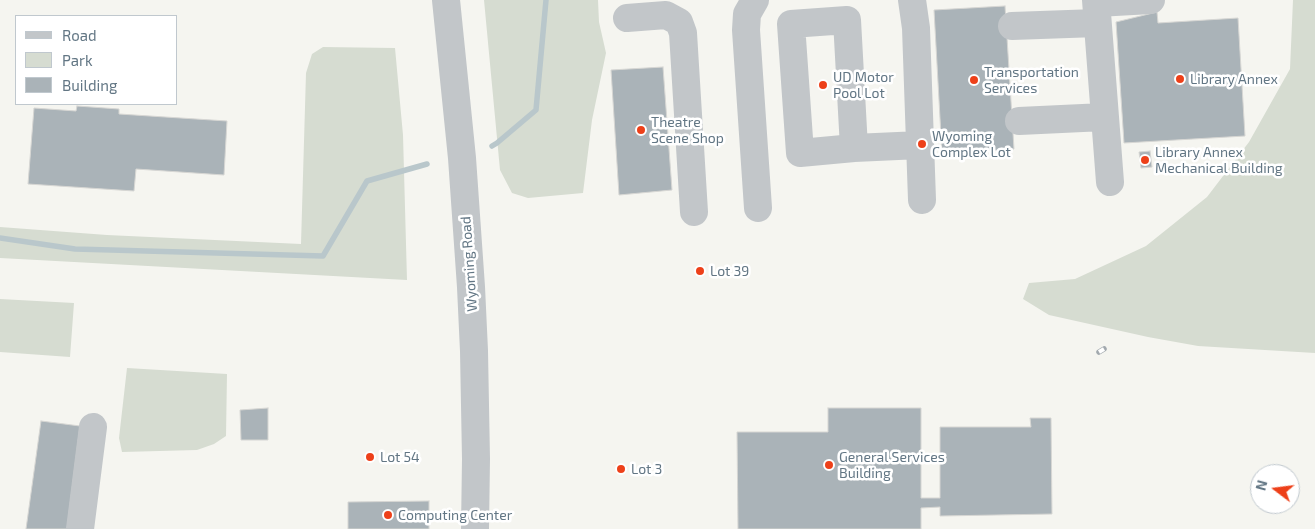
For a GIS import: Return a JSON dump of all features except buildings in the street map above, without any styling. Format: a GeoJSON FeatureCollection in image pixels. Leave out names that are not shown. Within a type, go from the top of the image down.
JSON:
{"type":"FeatureCollection","features":[{"type":"Feature","properties":{"kind":"street","name":"Wyoming Road"},"geometry":{"type":"LineString","coordinates":[[446,0],[462,158],[472,314],[476,459],[475,529]]}},
{"type":"Feature","properties":{"kind":"street"},"geometry":{"type":"LineString","coordinates":[[755,0],[747,14],[746,30],[758,208]]}},
{"type":"Feature","properties":{"kind":"street"},"geometry":{"type":"LineString","coordinates":[[912,0],[916,28],[922,200]]}},
{"type":"Feature","properties":{"kind":"street"},"geometry":{"type":"LineString","coordinates":[[1012,26],[1152,0]]}},
{"type":"Feature","properties":{"kind":"street"},"geometry":{"type":"LineString","coordinates":[[1097,9],[1110,182]]}},
{"type":"Feature","properties":{"kind":"street"},"geometry":{"type":"LineString","coordinates":[[627,18],[666,15],[679,22],[683,33],[694,212]]}},
{"type":"Feature","properties":{"kind":"street"},"geometry":{"type":"LineString","coordinates":[[854,148],[847,20],[791,24],[800,153],[920,145]]}},
{"type":"Feature","properties":{"kind":"street"},"geometry":{"type":"LineString","coordinates":[[1019,121],[1104,117]]}},
{"type":"Feature","properties":{"kind":"street"},"geometry":{"type":"LineString","coordinates":[[80,529],[93,427]]}},
{"type":"Feature","properties":{"kind":"green space"},"geometry":{"type":"Polygon","coordinates":[[[484,0],[598,0],[599,22],[606,53],[592,120],[583,193],[528,198],[512,193],[500,170],[484,0]]]}},
{"type":"Feature","properties":{"kind":"green space"},"geometry":{"type":"Polygon","coordinates":[[[1293,0],[1315,0],[1315,353],[1198,346],[1148,337],[1049,315],[1023,299],[1029,283],[1075,279],[1146,246],[1207,197],[1249,142],[1290,69],[1293,0]]]}},
{"type":"Feature","properties":{"kind":"green space"},"geometry":{"type":"Polygon","coordinates":[[[323,47],[395,48],[403,135],[407,280],[0,258],[0,227],[107,235],[301,244],[306,73],[312,54],[323,47]]]}},
{"type":"Feature","properties":{"kind":"green space"},"geometry":{"type":"Polygon","coordinates":[[[0,299],[74,303],[70,357],[0,352],[0,299]]]}},
{"type":"Feature","properties":{"kind":"green space"},"geometry":{"type":"Polygon","coordinates":[[[127,368],[227,374],[226,436],[214,444],[197,450],[122,452],[119,438],[127,368]]]}},
{"type":"Feature","properties":{"kind":"waterway"},"geometry":{"type":"LineString","coordinates":[[492,146],[536,110],[546,0]]}},
{"type":"Feature","properties":{"kind":"waterway"},"geometry":{"type":"LineString","coordinates":[[0,238],[75,249],[323,256],[367,181],[427,164]]}},
{"type":"Feature","properties":{"kind":"railway"},"geometry":{"type":"LineString","coordinates":[[1099,352],[1104,349]]}},
{"type":"Feature","properties":{"kind":"place","name":"Library Annex"},"geometry":{"type":"Point","coordinates":[1180,79]}},
{"type":"Feature","properties":{"kind":"place","name":"Transportation Services"},"geometry":{"type":"Point","coordinates":[974,80]}},
{"type":"Feature","properties":{"kind":"place","name":"UD Motor Pool Lot"},"geometry":{"type":"Point","coordinates":[823,85]}},
{"type":"Feature","properties":{"kind":"place","name":"Theatre Scene Shop"},"geometry":{"type":"Point","coordinates":[641,130]}},
{"type":"Feature","properties":{"kind":"place","name":"Wyoming Complex Lot"},"geometry":{"type":"Point","coordinates":[922,144]}},
{"type":"Feature","properties":{"kind":"place","name":"Library Annex Mechanical Building"},"geometry":{"type":"Point","coordinates":[1145,160]}},
{"type":"Feature","properties":{"kind":"place","name":"Lot 39"},"geometry":{"type":"Point","coordinates":[700,271]}},
{"type":"Feature","properties":{"kind":"place","name":"Lot 54"},"geometry":{"type":"Point","coordinates":[370,457]}},
{"type":"Feature","properties":{"kind":"place","name":"General Services Building"},"geometry":{"type":"Point","coordinates":[829,465]}},
{"type":"Feature","properties":{"kind":"place","name":"Lot 3"},"geometry":{"type":"Point","coordinates":[621,469]}},
{"type":"Feature","properties":{"kind":"place","name":"Computing Center"},"geometry":{"type":"Point","coordinates":[388,515]}}]}
